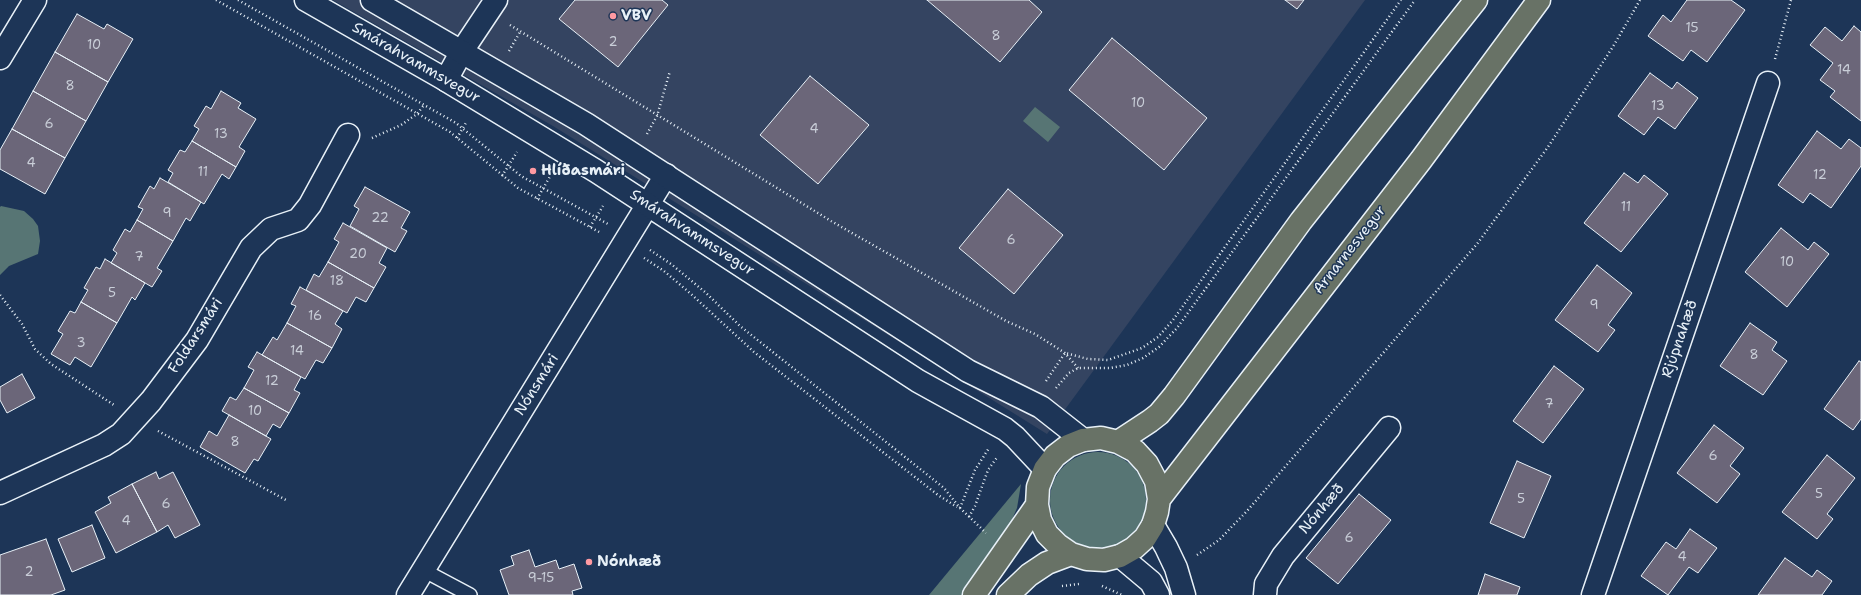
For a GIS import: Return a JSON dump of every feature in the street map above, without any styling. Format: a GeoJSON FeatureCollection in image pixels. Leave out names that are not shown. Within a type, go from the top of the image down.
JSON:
{"type":"FeatureCollection","features":[{"type":"Feature","properties":{"kind":"main road"},"geometry":{"type":"LineString","coordinates":[[1118,442],[1150,421],[1174,396],[1301,221],[1476,0]]}},
{"type":"Feature","properties":{"kind":"main road","name":"Arnarnesvegur"},"geometry":{"type":"LineString","coordinates":[[1159,499],[1421,160],[1539,0]]}},
{"type":"Feature","properties":{"kind":"main road","name":"Arnarnesvegur"},"geometry":{"type":"LineString","coordinates":[[1101,438],[1118,442],[1135,450],[1147,464],[1156,481],[1159,499],[1153,525],[1145,538],[1134,548],[1120,556],[1104,560],[1087,559],[1071,554],[1058,545],[1047,534],[1040,520],[1037,505],[1038,487],[1045,469],[1055,456],[1068,446],[1083,440],[1101,438]]}},
{"type":"Feature","properties":{"kind":"main road"},"geometry":{"type":"LineString","coordinates":[[974,595],[1037,505]]}},
{"type":"Feature","properties":{"kind":"main road"},"geometry":{"type":"LineString","coordinates":[[1008,595],[1028,574],[1047,563],[1071,554]]}},
{"type":"Feature","properties":{"kind":"street"},"geometry":{"type":"LineString","coordinates":[[0,58],[35,0]]}},
{"type":"Feature","properties":{"kind":"street","name":"Smárahvammsvegur"},"geometry":{"type":"LineString","coordinates":[[306,0],[446,80],[648,204],[918,381],[1006,429],[1045,469]]}},
{"type":"Feature","properties":{"kind":"street"},"geometry":{"type":"LineString","coordinates":[[372,0],[586,124],[968,371],[1041,407],[1083,440]]}},
{"type":"Feature","properties":{"kind":"street"},"geometry":{"type":"LineString","coordinates":[[446,80],[462,52],[496,0]]}},
{"type":"Feature","properties":{"kind":"street","name":"Rjúpnahæð"},"geometry":{"type":"LineString","coordinates":[[1593,595],[1768,83]]}},
{"type":"Feature","properties":{"kind":"street","name":"Foldarsmári"},"geometry":{"type":"LineString","coordinates":[[0,493],[104,445],[121,434],[151,401],[196,340],[251,248],[271,229],[298,220],[310,205],[348,135]]}},
{"type":"Feature","properties":{"kind":"street","name":"Nónsmári"},"geometry":{"type":"LineString","coordinates":[[408,595],[666,175]]}},
{"type":"Feature","properties":{"kind":"street","name":"Nónhæð"},"geometry":{"type":"LineString","coordinates":[[1264,595],[1266,584],[1283,556],[1389,428]]}},
{"type":"Feature","properties":{"kind":"street"},"geometry":{"type":"LineString","coordinates":[[1153,525],[1166,546],[1176,568],[1184,595]]}},
{"type":"Feature","properties":{"kind":"street"},"geometry":{"type":"LineString","coordinates":[[1120,556],[1151,582],[1158,595]]}},
{"type":"Feature","properties":{"kind":"lane"},"geometry":{"type":"LineString","coordinates":[[424,570],[470,595]]}},
{"type":"Feature","properties":{"kind":"path"},"geometry":{"type":"LineString","coordinates":[[504,22],[831,221],[1006,322],[1035,334],[1065,352],[1088,359],[1108,360],[1142,348],[1158,337],[1173,320],[1401,0]]}},
{"type":"Feature","properties":{"kind":"path"},"geometry":{"type":"LineString","coordinates":[[1054,390],[1069,373],[1078,368],[1110,368],[1143,358],[1159,347],[1177,328],[1415,0]]}},
{"type":"Feature","properties":{"kind":"path"},"geometry":{"type":"LineString","coordinates":[[1191,560],[1219,540],[1247,511],[1477,244],[1548,147],[1606,58],[1640,0]]}},
{"type":"Feature","properties":{"kind":"path"},"geometry":{"type":"LineString","coordinates":[[1768,83],[1791,0]]}},
{"type":"Feature","properties":{"kind":"path"},"geometry":{"type":"LineString","coordinates":[[508,52],[520,32]]}},
{"type":"Feature","properties":{"kind":"path"},"geometry":{"type":"LineString","coordinates":[[646,135],[657,116],[670,71]]}},
{"type":"Feature","properties":{"kind":"path"},"geometry":{"type":"LineString","coordinates":[[348,135],[365,141],[378,136],[401,125],[417,114],[424,104]]}},
{"type":"Feature","properties":{"kind":"path"},"geometry":{"type":"LineString","coordinates":[[457,138],[463,128]]}},
{"type":"Feature","properties":{"kind":"path"},"geometry":{"type":"LineString","coordinates":[[502,176],[518,150]]}},
{"type":"Feature","properties":{"kind":"path"},"geometry":{"type":"LineString","coordinates":[[537,199],[554,171]]}},
{"type":"Feature","properties":{"kind":"path"},"geometry":{"type":"LineString","coordinates":[[590,227],[596,218]]}},
{"type":"Feature","properties":{"kind":"path"},"geometry":{"type":"LineString","coordinates":[[1065,352],[1078,368]]}},
{"type":"Feature","properties":{"kind":"path"},"geometry":{"type":"LineString","coordinates":[[1043,384],[1065,352]]}},
{"type":"Feature","properties":{"kind":"path"},"geometry":{"type":"LineString","coordinates":[[990,537],[960,508],[975,470],[991,446]]}},
{"type":"Feature","properties":{"kind":"path"},"geometry":{"type":"LineString","coordinates":[[969,517],[975,506],[988,470],[1000,454]]}},
{"type":"Feature","properties":{"kind":"path"},"geometry":{"type":"LineString","coordinates":[[1056,587],[1086,584]]}},
{"type":"Feature","properties":{"kind":"path"},"geometry":{"type":"LineString","coordinates":[[1098,586],[1105,587],[1122,595]]}},
{"type":"Feature","properties":{"kind":"shaded area"},"geometry":{"type":"Polygon","coordinates":[[[333,0],[1365,0],[1047,434],[553,126],[333,0]]]}},
{"type":"Feature","properties":{"kind":"green space"},"geometry":{"type":"Polygon","coordinates":[[[1035,107],[1060,127],[1048,142],[1023,121],[1035,107]]]}},
{"type":"Feature","properties":{"kind":"green space"},"geometry":{"type":"Polygon","coordinates":[[[0,207],[24,211],[33,219],[38,226],[40,241],[38,254],[9,266],[0,275],[0,207]]]}},
{"type":"Feature","properties":{"kind":"green space"},"geometry":{"type":"Polygon","coordinates":[[[1098,452],[1116,455],[1132,466],[1143,482],[1146,500],[1143,518],[1132,534],[1116,545],[1098,548],[1080,545],[1064,534],[1053,518],[1050,500],[1053,482],[1064,466],[1080,455],[1098,452]]]}},
{"type":"Feature","properties":{"kind":"green space"},"geometry":{"type":"Polygon","coordinates":[[[1021,484],[1017,508],[1003,540],[967,595],[929,595],[1021,484]]]}},
{"type":"Feature","properties":{"kind":"building"},"geometry":{"type":"Polygon","coordinates":[[[575,0],[662,0],[668,5],[618,67],[559,19],[575,0]]]}},
{"type":"Feature","properties":{"kind":"building"},"geometry":{"type":"Polygon","coordinates":[[[927,0],[1029,0],[1042,12],[1000,62],[927,0]]]}},
{"type":"Feature","properties":{"kind":"building"},"geometry":{"type":"Polygon","coordinates":[[[1285,0],[1304,0],[1297,9],[1285,0]]]}},
{"type":"Feature","properties":{"kind":"building"},"geometry":{"type":"Polygon","coordinates":[[[1687,0],[1731,0],[1745,10],[1707,62],[1691,50],[1683,61],[1648,36],[1663,15],[1671,22],[1687,0]]]}},
{"type":"Feature","properties":{"kind":"building"},"geometry":{"type":"Polygon","coordinates":[[[77,14],[104,29],[107,24],[133,39],[108,82],[55,52],[77,14]]]}},
{"type":"Feature","properties":{"kind":"building"},"geometry":{"type":"Polygon","coordinates":[[[1854,26],[1861,32],[1861,121],[1830,97],[1835,91],[1820,80],[1833,63],[1810,45],[1825,27],[1842,41],[1854,26]]]}},
{"type":"Feature","properties":{"kind":"building"},"geometry":{"type":"Polygon","coordinates":[[[1112,38],[1207,118],[1164,170],[1069,90],[1112,38]]]}},
{"type":"Feature","properties":{"kind":"building"},"geometry":{"type":"Polygon","coordinates":[[[55,52],[108,82],[86,121],[33,91],[55,52]]]}},
{"type":"Feature","properties":{"kind":"building"},"geometry":{"type":"Polygon","coordinates":[[[1650,73],[1672,89],[1677,82],[1698,98],[1675,129],[1658,117],[1644,135],[1618,116],[1650,73]]]}},
{"type":"Feature","properties":{"kind":"building"},"geometry":{"type":"Polygon","coordinates":[[[810,76],[869,125],[818,184],[760,135],[810,76]]]}},
{"type":"Feature","properties":{"kind":"building"},"geometry":{"type":"Polygon","coordinates":[[[33,91],[86,121],[65,158],[12,129],[33,91]]]}},
{"type":"Feature","properties":{"kind":"building"},"geometry":{"type":"Polygon","coordinates":[[[221,91],[241,103],[238,108],[256,119],[239,147],[245,151],[236,167],[192,141],[199,129],[194,126],[206,106],[211,109],[221,91]]]}},
{"type":"Feature","properties":{"kind":"building"},"geometry":{"type":"Polygon","coordinates":[[[12,129],[65,158],[45,194],[0,169],[0,150],[12,129]]]}},
{"type":"Feature","properties":{"kind":"building"},"geometry":{"type":"Polygon","coordinates":[[[1817,131],[1841,149],[1849,139],[1861,148],[1861,166],[1831,208],[1810,193],[1803,203],[1778,185],[1817,131]]]}},
{"type":"Feature","properties":{"kind":"building"},"geometry":{"type":"Polygon","coordinates":[[[192,141],[236,167],[229,179],[222,174],[204,204],[168,182],[173,173],[168,170],[180,150],[185,152],[192,141]]]}},
{"type":"Feature","properties":{"kind":"building"},"geometry":{"type":"Polygon","coordinates":[[[1624,173],[1638,183],[1644,175],[1668,194],[1621,252],[1584,223],[1624,173]]]}},
{"type":"Feature","properties":{"kind":"building"},"geometry":{"type":"Polygon","coordinates":[[[160,178],[201,202],[190,221],[186,218],[173,241],[137,220],[143,209],[138,207],[150,186],[154,189],[160,178]]]}},
{"type":"Feature","properties":{"kind":"building"},"geometry":{"type":"Polygon","coordinates":[[[365,187],[410,212],[401,228],[407,231],[395,252],[350,226],[359,209],[354,206],[365,187]]]}},
{"type":"Feature","properties":{"kind":"building"},"geometry":{"type":"Polygon","coordinates":[[[1008,189],[1063,235],[1014,294],[959,248],[1008,189]]]}},
{"type":"Feature","properties":{"kind":"building"},"geometry":{"type":"Polygon","coordinates":[[[137,220],[173,241],[157,268],[162,271],[152,287],[111,263],[117,253],[113,250],[125,229],[130,232],[137,220]]]}},
{"type":"Feature","properties":{"kind":"building"},"geometry":{"type":"Polygon","coordinates":[[[343,223],[387,248],[379,263],[386,267],[374,288],[328,262],[339,242],[334,239],[343,223]]]}},
{"type":"Feature","properties":{"kind":"building"},"geometry":{"type":"Polygon","coordinates":[[[1781,228],[1808,250],[1814,242],[1829,254],[1787,307],[1745,272],[1781,228]]]}},
{"type":"Feature","properties":{"kind":"building"},"geometry":{"type":"Polygon","coordinates":[[[105,259],[145,283],[135,300],[132,297],[117,323],[81,302],[88,290],[84,288],[96,267],[100,269],[105,259]]]}},
{"type":"Feature","properties":{"kind":"building"},"geometry":{"type":"Polygon","coordinates":[[[328,262],[374,288],[366,302],[356,297],[347,313],[306,290],[314,274],[319,277],[328,262]]]}},
{"type":"Feature","properties":{"kind":"building"},"geometry":{"type":"Polygon","coordinates":[[[1597,265],[1632,293],[1608,325],[1615,330],[1598,352],[1555,320],[1597,265]]]}},
{"type":"Feature","properties":{"kind":"building"},"geometry":{"type":"Polygon","coordinates":[[[300,287],[343,311],[335,324],[342,329],[332,348],[287,323],[296,306],[291,304],[300,287]]]}},
{"type":"Feature","properties":{"kind":"building"},"geometry":{"type":"Polygon","coordinates":[[[81,302],[117,323],[91,367],[75,357],[70,365],[51,354],[63,334],[58,331],[70,311],[75,313],[81,302]]]}},
{"type":"Feature","properties":{"kind":"building"},"geometry":{"type":"Polygon","coordinates":[[[287,323],[332,348],[323,363],[316,360],[305,379],[262,355],[273,337],[277,340],[287,323]]]}},
{"type":"Feature","properties":{"kind":"building"},"geometry":{"type":"Polygon","coordinates":[[[1750,323],[1777,342],[1772,350],[1787,361],[1763,395],[1720,366],[1750,323]]]}},
{"type":"Feature","properties":{"kind":"building"},"geometry":{"type":"Polygon","coordinates":[[[257,352],[301,377],[294,390],[300,393],[289,413],[244,388],[254,370],[248,367],[257,352]]]}},
{"type":"Feature","properties":{"kind":"building"},"geometry":{"type":"Polygon","coordinates":[[[1859,361],[1861,362],[1861,419],[1853,430],[1824,409],[1859,361]]]}},
{"type":"Feature","properties":{"kind":"building"},"geometry":{"type":"Polygon","coordinates":[[[1554,366],[1584,389],[1543,443],[1513,421],[1554,366]]]}},
{"type":"Feature","properties":{"kind":"building"},"geometry":{"type":"Polygon","coordinates":[[[22,374],[35,398],[7,413],[0,400],[0,387],[22,374]]]}},
{"type":"Feature","properties":{"kind":"building"},"geometry":{"type":"Polygon","coordinates":[[[244,388],[289,413],[280,428],[273,424],[266,436],[222,411],[230,397],[236,400],[244,388]]]}},
{"type":"Feature","properties":{"kind":"building"},"geometry":{"type":"Polygon","coordinates":[[[229,415],[271,439],[258,461],[254,459],[245,473],[200,447],[209,431],[217,436],[229,415]]]}},
{"type":"Feature","properties":{"kind":"building"},"geometry":{"type":"Polygon","coordinates":[[[1714,425],[1744,448],[1730,466],[1740,474],[1717,503],[1677,473],[1714,425]]]}},
{"type":"Feature","properties":{"kind":"building"},"geometry":{"type":"Polygon","coordinates":[[[1827,455],[1855,478],[1827,514],[1833,519],[1817,539],[1782,512],[1827,455]]]}},
{"type":"Feature","properties":{"kind":"building"},"geometry":{"type":"Polygon","coordinates":[[[1517,461],[1551,476],[1524,538],[1490,523],[1517,461]]]}},
{"type":"Feature","properties":{"kind":"building"},"geometry":{"type":"Polygon","coordinates":[[[156,472],[159,479],[173,472],[200,525],[175,538],[168,525],[157,532],[132,484],[156,472]]]}},
{"type":"Feature","properties":{"kind":"building"},"geometry":{"type":"Polygon","coordinates":[[[132,484],[157,532],[116,553],[95,512],[111,503],[108,497],[132,484]]]}},
{"type":"Feature","properties":{"kind":"building"},"geometry":{"type":"Polygon","coordinates":[[[1359,494],[1391,520],[1338,584],[1306,558],[1359,494]]]}},
{"type":"Feature","properties":{"kind":"building"},"geometry":{"type":"Polygon","coordinates":[[[92,525],[105,558],[72,572],[58,539],[92,525]]]}},
{"type":"Feature","properties":{"kind":"building"},"geometry":{"type":"Polygon","coordinates":[[[1690,529],[1717,548],[1698,573],[1689,567],[1668,595],[1641,576],[1666,542],[1676,549],[1690,529]]]}},
{"type":"Feature","properties":{"kind":"building"},"geometry":{"type":"Polygon","coordinates":[[[46,539],[65,590],[51,595],[0,595],[0,555],[46,539]]]}},
{"type":"Feature","properties":{"kind":"building"},"geometry":{"type":"Polygon","coordinates":[[[529,550],[535,567],[556,560],[559,569],[574,564],[582,588],[572,591],[573,595],[509,595],[500,570],[514,565],[511,556],[529,550]]]}},
{"type":"Feature","properties":{"kind":"building"},"geometry":{"type":"Polygon","coordinates":[[[1785,558],[1812,577],[1817,570],[1832,581],[1822,595],[1758,595],[1785,558]]]}},
{"type":"Feature","properties":{"kind":"building"},"geometry":{"type":"Polygon","coordinates":[[[1485,574],[1520,587],[1517,595],[1478,595],[1485,574]]]}},
{"type":"Feature","properties":{"kind":"place","name":"VBV"},"geometry":{"type":"Point","coordinates":[613,16]}},
{"type":"Feature","properties":{"kind":"place","name":"Hlíðasmári"},"geometry":{"type":"Point","coordinates":[533,171]}},
{"type":"Feature","properties":{"kind":"place","name":"Nónhæð"},"geometry":{"type":"Point","coordinates":[589,562]}}]}
